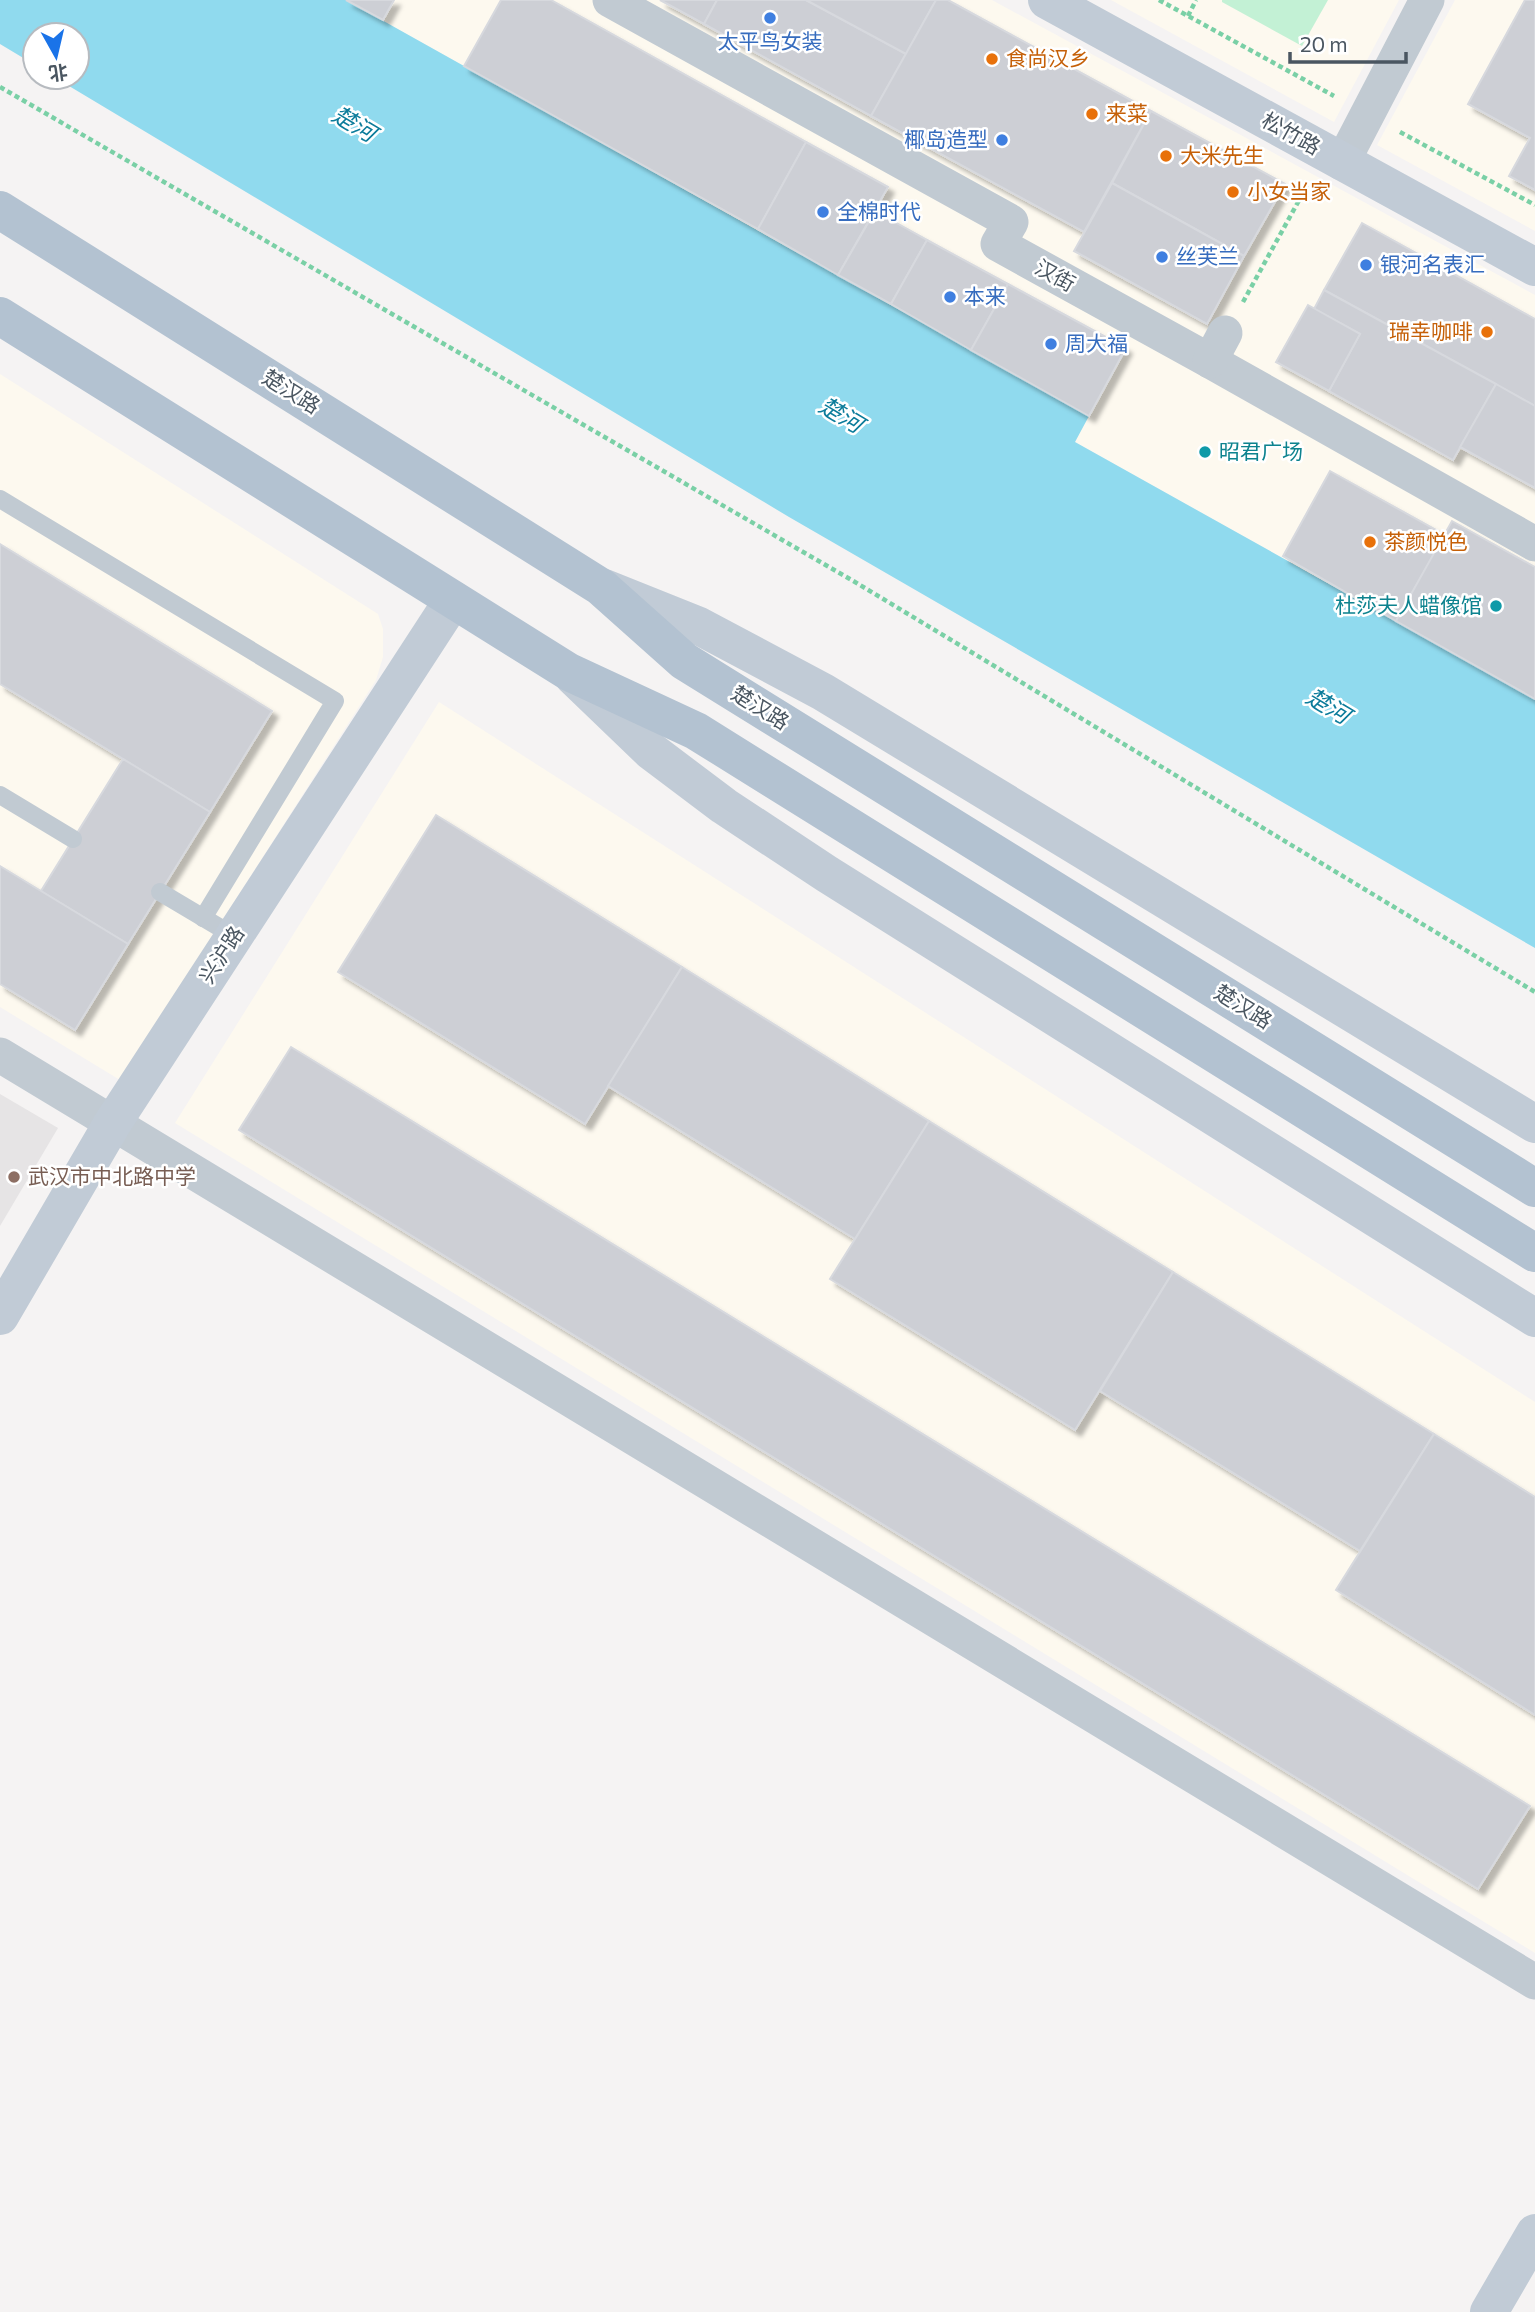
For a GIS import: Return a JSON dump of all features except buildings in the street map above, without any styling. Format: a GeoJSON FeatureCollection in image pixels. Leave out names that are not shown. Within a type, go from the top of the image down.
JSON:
{"type":"FeatureCollection","features":[{"type":"Feature","properties":{"kind":"main road","name":"松竹路"},"geometry":{"type":"LineString","coordinates":[[1047,0],[1535,267]]}},
{"type":"Feature","properties":{"kind":"main road","name":"楚汉路"},"geometry":{"type":"LineString","coordinates":[[0,210],[601,587],[684,662],[1535,1188]]}},
{"type":"Feature","properties":{"kind":"main road"},"geometry":{"type":"LineString","coordinates":[[0,316],[569,672],[696,731],[1535,1252]]}},
{"type":"Feature","properties":{"kind":"main road"},"geometry":{"type":"LineString","coordinates":[[601,587],[699,626],[823,692],[1535,1124]]}},
{"type":"Feature","properties":{"kind":"main road","name":"兴沪路"},"geometry":{"type":"LineString","coordinates":[[0,1316],[112,1124],[219,927],[453,600]]}},
{"type":"Feature","properties":{"kind":"main road"},"geometry":{"type":"LineString","coordinates":[[569,672],[651,751],[723,806],[1535,1318]]}},
{"type":"Feature","properties":{"kind":"main road"},"geometry":{"type":"LineString","coordinates":[[1489,2312],[1535,2232]]}},
{"type":"Feature","properties":{"kind":"street","name":"汉街"},"geometry":{"type":"LineString","coordinates":[[610,0],[1010,222],[998,244],[1218,347],[1535,544]]}},
{"type":"Feature","properties":{"kind":"street"},"geometry":{"type":"LineString","coordinates":[[1342,163],[1427,0]]}},
{"type":"Feature","properties":{"kind":"street"},"geometry":{"type":"LineString","coordinates":[[0,1055],[1535,1982]]}},
{"type":"Feature","properties":{"kind":"lane"},"geometry":{"type":"LineString","coordinates":[[0,499],[335,701],[219,927],[160,892]]}},
{"type":"Feature","properties":{"kind":"lane"},"geometry":{"type":"LineString","coordinates":[[0,795],[73,839]]}},
{"type":"Feature","properties":{"kind":"path"},"geometry":{"type":"LineString","coordinates":[[1188,16],[1196,0]]}},
{"type":"Feature","properties":{"kind":"path"},"geometry":{"type":"LineString","coordinates":[[0,87],[855,582],[1535,992]]}},
{"type":"Feature","properties":{"kind":"path"},"geometry":{"type":"LineString","coordinates":[[1261,271],[1303,194]]}},
{"type":"Feature","properties":{"kind":"shaded area"},"geometry":{"type":"Polygon","coordinates":[[[346,0],[992,0],[1535,295],[1535,699],[1075,442],[1088,416],[346,0]]]}},
{"type":"Feature","properties":{"kind":"shaded area"},"geometry":{"type":"Polygon","coordinates":[[[1111,0],[1399,0],[1334,122],[1111,0]]]}},
{"type":"Feature","properties":{"kind":"shaded area"},"geometry":{"type":"Polygon","coordinates":[[[1455,0],[1535,0],[1535,231],[1377,145],[1455,0]]]}},
{"type":"Feature","properties":{"kind":"shaded area"},"geometry":{"type":"Polygon","coordinates":[[[0,374],[378,614],[383,629],[383,657],[376,680],[120,1080],[0,1007],[0,374]]]}},
{"type":"Feature","properties":{"kind":"shaded area"},"geometry":{"type":"Polygon","coordinates":[[[439,702],[1535,1402],[1535,1953],[175,1123],[439,702]]]}},
{"type":"Feature","properties":{"kind":"shaded area","name":"武汉市中北路中学"},"geometry":{"type":"Polygon","coordinates":[[[0,1094],[58,1128],[0,1226],[0,1094]]]}},
{"type":"Feature","properties":{"kind":"green space"},"geometry":{"type":"Polygon","coordinates":[[[1222,0],[1328,0],[1302,46],[1222,0]]]}},
{"type":"Feature","properties":{"kind":"water","name":"楚河"},"geometry":{"type":"Polygon","coordinates":[[[0,0],[346,0],[1089,416],[1075,442],[1535,699],[1535,948],[789,517],[77,91],[91,91],[91,21],[21,21],[21,57],[0,44],[0,0]]]}},
{"type":"Feature","properties":{"kind":"place","name":"太平鸟女装"},"geometry":{"type":"Point","coordinates":[770,18]}},
{"type":"Feature","properties":{"kind":"place","name":"食尚汉乡"},"geometry":{"type":"Point","coordinates":[992,59]}},
{"type":"Feature","properties":{"kind":"place","name":"来菜"},"geometry":{"type":"Point","coordinates":[1092,114]}},
{"type":"Feature","properties":{"kind":"place","name":"椰岛造型"},"geometry":{"type":"Point","coordinates":[1002,140]}},
{"type":"Feature","properties":{"kind":"place","name":"大米先生"},"geometry":{"type":"Point","coordinates":[1166,156]}},
{"type":"Feature","properties":{"kind":"place","name":"小女当家"},"geometry":{"type":"Point","coordinates":[1233,192]}},
{"type":"Feature","properties":{"kind":"place","name":"全棉时代"},"geometry":{"type":"Point","coordinates":[823,212]}},
{"type":"Feature","properties":{"kind":"place","name":"丝芙兰"},"geometry":{"type":"Point","coordinates":[1162,257]}},
{"type":"Feature","properties":{"kind":"place","name":"银河名表汇"},"geometry":{"type":"Point","coordinates":[1366,265]}},
{"type":"Feature","properties":{"kind":"place","name":"本来"},"geometry":{"type":"Point","coordinates":[950,297]}},
{"type":"Feature","properties":{"kind":"place","name":"瑞幸咖啡"},"geometry":{"type":"Point","coordinates":[1487,332]}},
{"type":"Feature","properties":{"kind":"place","name":"周大福"},"geometry":{"type":"Point","coordinates":[1051,344]}},
{"type":"Feature","properties":{"kind":"place","name":"昭君广场"},"geometry":{"type":"Point","coordinates":[1205,452]}},
{"type":"Feature","properties":{"kind":"place","name":"茶颜悦色"},"geometry":{"type":"Point","coordinates":[1370,542]}},
{"type":"Feature","properties":{"kind":"place","name":"杜莎夫人蜡像馆"},"geometry":{"type":"Point","coordinates":[1496,606]}},
{"type":"Feature","properties":{"kind":"place","name":"武汉市中北路中学"},"geometry":{"type":"Point","coordinates":[14,1177]}}]}
